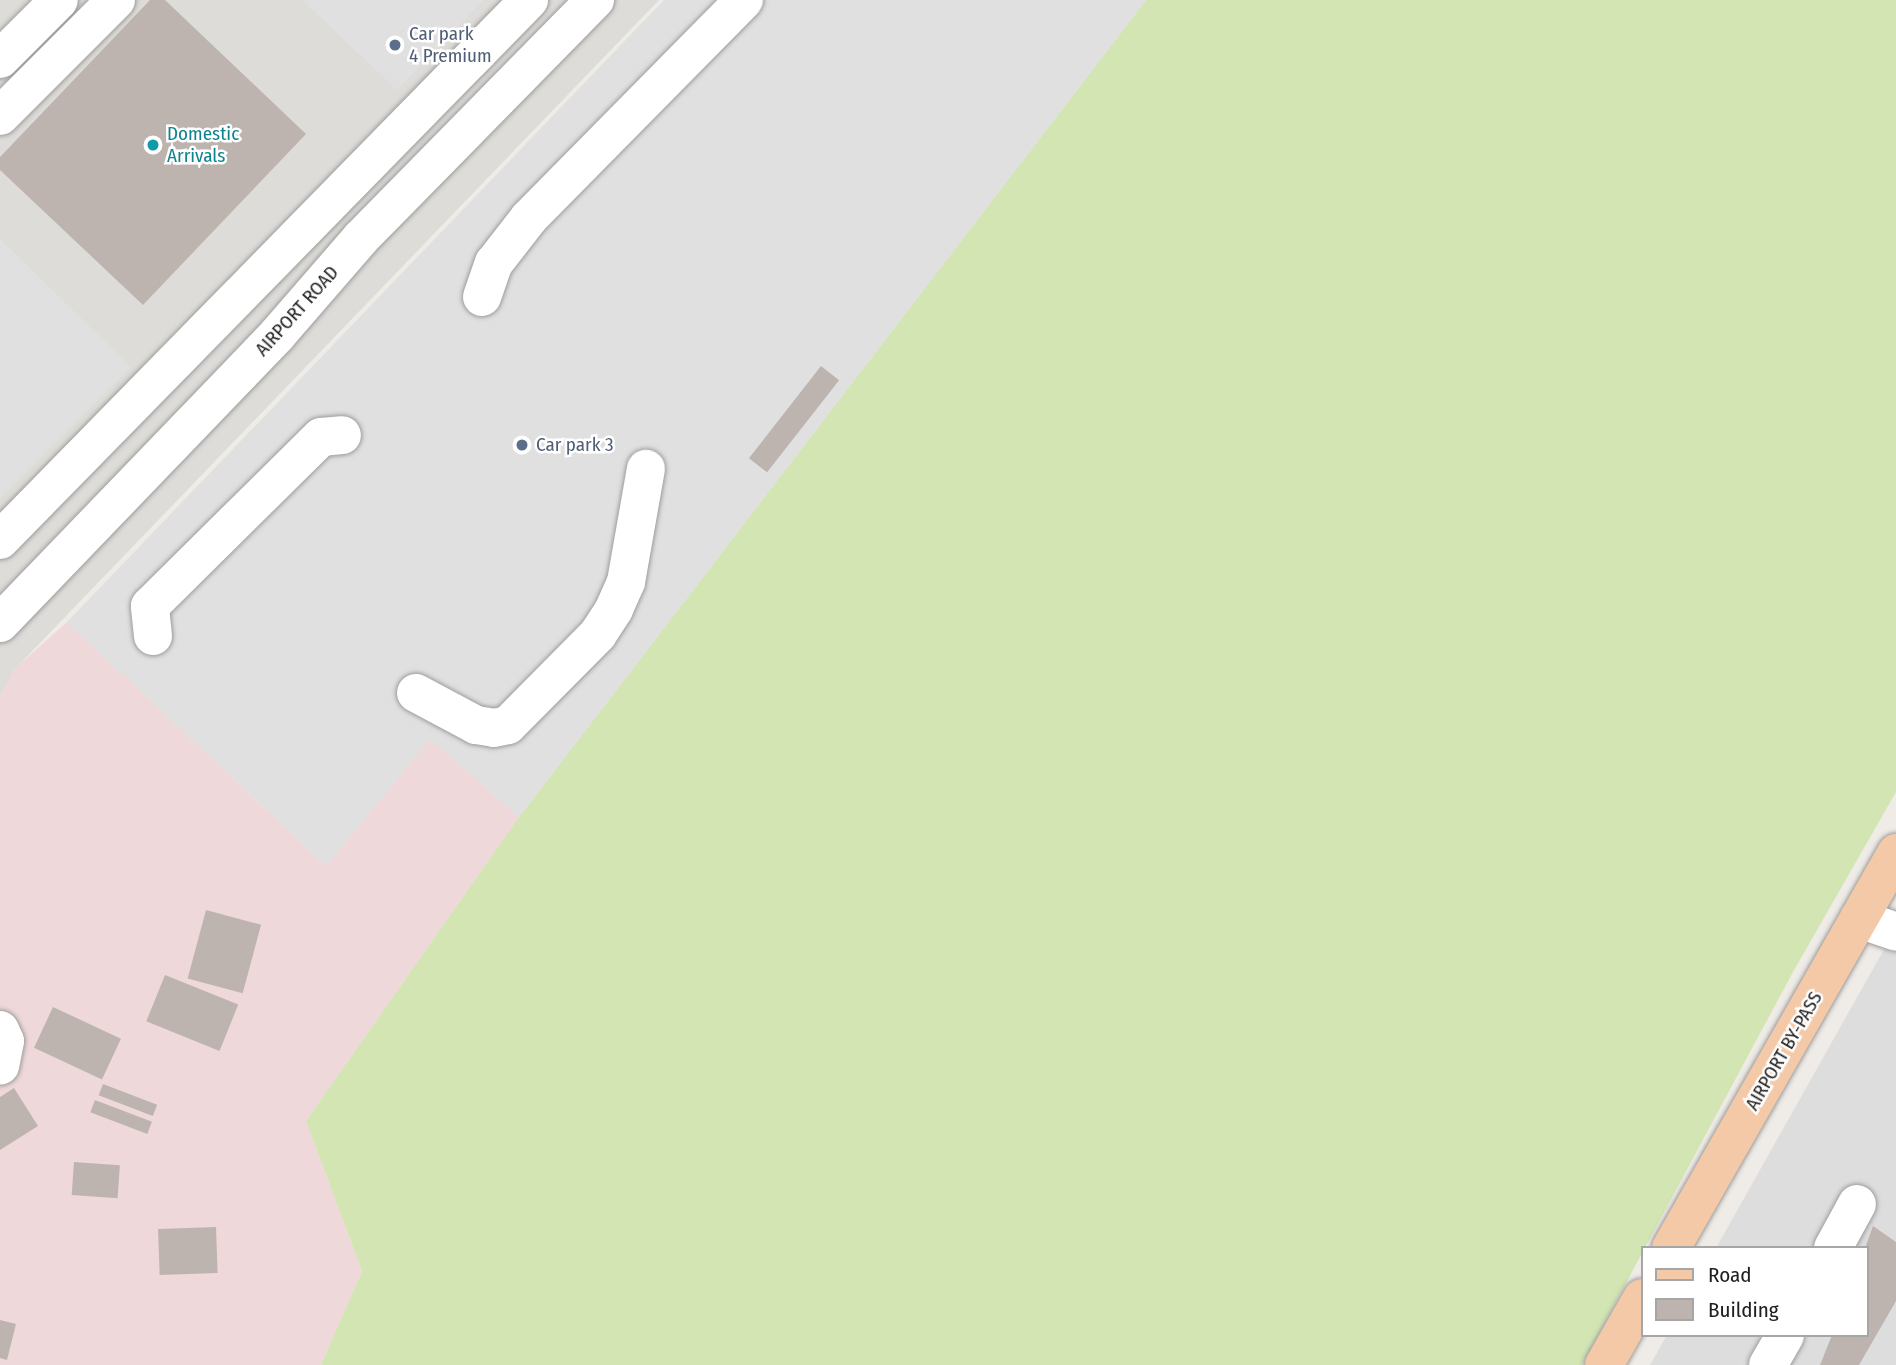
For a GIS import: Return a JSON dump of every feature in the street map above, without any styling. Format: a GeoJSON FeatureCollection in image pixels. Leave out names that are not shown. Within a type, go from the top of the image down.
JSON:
{"type":"FeatureCollection","features":[{"type":"Feature","properties":{"kind":"main road","name":"AIRPORT BY-PASS"},"geometry":{"type":"LineString","coordinates":[[1672,1246],[1896,853]]}},
{"type":"Feature","properties":{"kind":"main road"},"geometry":{"type":"LineString","coordinates":[[1604,1365],[1640,1302]]}},
{"type":"Feature","properties":{"kind":"street"},"geometry":{"type":"LineString","coordinates":[[0,59],[59,0]]}},
{"type":"Feature","properties":{"kind":"street"},"geometry":{"type":"LineString","coordinates":[[0,116],[116,0]]}},
{"type":"Feature","properties":{"kind":"street"},"geometry":{"type":"LineString","coordinates":[[0,540],[529,0]]}},
{"type":"Feature","properties":{"kind":"street","name":"AIRPORT ROAD"},"geometry":{"type":"LineString","coordinates":[[0,623],[277,335],[361,238],[595,0]]}},
{"type":"Feature","properties":{"kind":"street"},"geometry":{"type":"LineString","coordinates":[[482,297],[494,263],[529,218],[744,0]]}},
{"type":"Feature","properties":{"kind":"street"},"geometry":{"type":"LineString","coordinates":[[153,636],[150,606],[321,437],[342,435]]}},
{"type":"Feature","properties":{"kind":"street"},"geometry":{"type":"LineString","coordinates":[[415,693],[476,725],[494,729],[508,724],[598,634],[614,609],[626,582],[646,469]]}},
{"type":"Feature","properties":{"kind":"street"},"geometry":{"type":"LineString","coordinates":[[1859,919],[1896,932]]}},
{"type":"Feature","properties":{"kind":"street"},"geometry":{"type":"LineString","coordinates":[[0,1030],[5,1041],[0,1066]]}},
{"type":"Feature","properties":{"kind":"street"},"geometry":{"type":"LineString","coordinates":[[1834,1246],[1857,1204]]}},
{"type":"Feature","properties":{"kind":"street"},"geometry":{"type":"LineString","coordinates":[[1768,1365],[1784,1337]]}},
{"type":"Feature","properties":{"kind":"shaded area"},"geometry":{"type":"Polygon","coordinates":[[[0,0],[659,0],[13,671],[0,697],[0,0]]]}},
{"type":"Feature","properties":{"kind":"shaded area","name":"Car park 4 Premium"},"geometry":{"type":"Polygon","coordinates":[[[302,0],[484,0],[397,90],[302,0]]]}},
{"type":"Feature","properties":{"kind":"shaded area","name":"Car park 3"},"geometry":{"type":"Polygon","coordinates":[[[664,0],[1146,0],[519,817],[430,739],[326,866],[67,622],[664,0]]]}},
{"type":"Feature","properties":{"kind":"shaded area"},"geometry":{"type":"Polygon","coordinates":[[[0,239],[131,367],[0,498],[0,239]]]}},
{"type":"Feature","properties":{"kind":"shaded area"},"geometry":{"type":"Polygon","coordinates":[[[67,622],[326,866],[430,739],[519,817],[306,1121],[362,1271],[321,1365],[0,1365],[0,697],[12,671],[67,622]]]}},
{"type":"Feature","properties":{"kind":"shaded area"},"geometry":{"type":"Polygon","coordinates":[[[1896,928],[1896,1365],[1650,1365],[1666,1337],[1868,1337],[1868,1246],[1717,1246],[1896,928]]]}},
{"type":"Feature","properties":{"kind":"green space"},"geometry":{"type":"Polygon","coordinates":[[[1146,0],[1896,0],[1896,792],[1793,972],[1646,1246],[1640,1246],[1640,1257],[1582,1365],[321,1365],[362,1271],[306,1121],[519,817],[1146,0]]]}},
{"type":"Feature","properties":{"kind":"building","name":"Domestic Arrivals"},"geometry":{"type":"Polygon","coordinates":[[[150,0],[165,0],[306,134],[143,305],[0,170],[0,157],[150,0]]]}},
{"type":"Feature","properties":{"kind":"building"},"geometry":{"type":"Polygon","coordinates":[[[821,366],[839,380],[767,472],[749,458],[821,366]]]}},
{"type":"Feature","properties":{"kind":"building"},"geometry":{"type":"Polygon","coordinates":[[[206,910],[261,925],[243,993],[188,979],[206,910]]]}},
{"type":"Feature","properties":{"kind":"building"},"geometry":{"type":"Polygon","coordinates":[[[165,975],[238,1005],[220,1051],[146,1021],[165,975]]]}},
{"type":"Feature","properties":{"kind":"building"},"geometry":{"type":"Polygon","coordinates":[[[53,1007],[121,1039],[102,1079],[34,1048],[53,1007]]]}},
{"type":"Feature","properties":{"kind":"building"},"geometry":{"type":"Polygon","coordinates":[[[103,1084],[157,1105],[153,1116],[99,1095],[103,1084]]]}},
{"type":"Feature","properties":{"kind":"building"},"geometry":{"type":"Polygon","coordinates":[[[14,1088],[38,1126],[0,1150],[0,1097],[14,1088]]]}},
{"type":"Feature","properties":{"kind":"building"},"geometry":{"type":"Polygon","coordinates":[[[95,1100],[152,1122],[147,1134],[90,1112],[95,1100]]]}},
{"type":"Feature","properties":{"kind":"building"},"geometry":{"type":"Polygon","coordinates":[[[74,1162],[120,1165],[118,1198],[72,1195],[74,1162]]]}},
{"type":"Feature","properties":{"kind":"building"},"geometry":{"type":"Polygon","coordinates":[[[1873,1226],[1896,1242],[1896,1301],[1859,1365],[1820,1365],[1831,1337],[1868,1337],[1868,1246],[1866,1246],[1873,1226]]]}},
{"type":"Feature","properties":{"kind":"building"},"geometry":{"type":"Polygon","coordinates":[[[216,1227],[218,1273],[160,1275],[158,1229],[216,1227]]]}},
{"type":"Feature","properties":{"kind":"building"},"geometry":{"type":"Polygon","coordinates":[[[0,1320],[16,1324],[7,1360],[0,1358],[0,1320]]]}},
{"type":"Feature","properties":{"kind":"place","name":"Car park 4 Premium"},"geometry":{"type":"Point","coordinates":[395,45]}},
{"type":"Feature","properties":{"kind":"place","name":"Domestic Arrivals"},"geometry":{"type":"Point","coordinates":[153,145]}},
{"type":"Feature","properties":{"kind":"place","name":"Car park 3"},"geometry":{"type":"Point","coordinates":[522,445]}}]}
